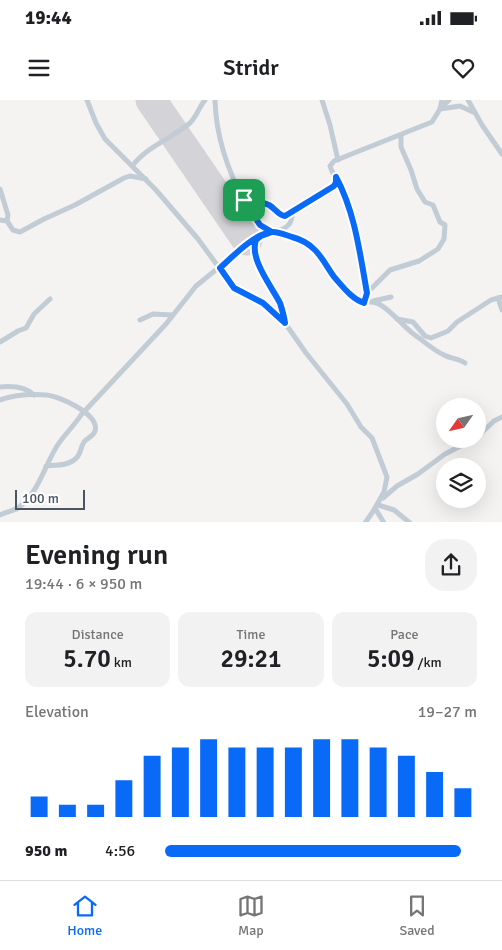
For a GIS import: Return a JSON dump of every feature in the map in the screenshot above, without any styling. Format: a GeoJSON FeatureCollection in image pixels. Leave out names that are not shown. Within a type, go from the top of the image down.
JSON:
{"type":"FeatureCollection","features":[{"type":"Feature","properties":{"kind":"street"},"geometry":{"type":"LineString","coordinates":[[87,100],[105,139],[133,165],[198,239],[234,288],[263,303],[285,323],[306,353],[336,389],[361,427],[372,438],[387,477],[384,492],[377,507]]}},
{"type":"Feature","properties":{"kind":"street"},"geometry":{"type":"LineString","coordinates":[[133,165],[148,150],[169,138],[191,121],[205,100]]}},
{"type":"Feature","properties":{"kind":"street"},"geometry":{"type":"LineString","coordinates":[[215,100],[220,140],[231,176],[260,225],[272,232],[308,244],[320,256],[342,286],[356,299],[381,305],[417,337],[443,355],[458,358],[464,363]]}},
{"type":"Feature","properties":{"kind":"street"},"geometry":{"type":"LineString","coordinates":[[322,100],[338,160]]}},
{"type":"Feature","properties":{"kind":"street"},"geometry":{"type":"LineString","coordinates":[[367,302],[367,293],[353,220],[346,198],[330,166],[338,160],[432,122],[440,109],[442,100]]}},
{"type":"Feature","properties":{"kind":"street"},"geometry":{"type":"LineString","coordinates":[[440,109],[449,100]]}},
{"type":"Feature","properties":{"kind":"street"},"geometry":{"type":"LineString","coordinates":[[468,100],[474,113],[502,154]]}},
{"type":"Feature","properties":{"kind":"street"},"geometry":{"type":"LineString","coordinates":[[440,109],[460,106],[474,113]]}},
{"type":"Feature","properties":{"kind":"street"},"geometry":{"type":"LineString","coordinates":[[367,293],[390,270],[425,258],[438,249],[444,238],[445,225],[440,222],[433,204],[426,202],[417,189],[401,147],[401,134]]}},
{"type":"Feature","properties":{"kind":"street"},"geometry":{"type":"LineString","coordinates":[[0,189],[8,215],[7,221],[13,230],[20,232],[44,218],[75,206],[124,178],[130,176],[146,180]]}},
{"type":"Feature","properties":{"kind":"street"},"geometry":{"type":"LineString","coordinates":[[244,200],[266,204],[283,216],[334,186],[336,177]]}},
{"type":"Feature","properties":{"kind":"street"},"geometry":{"type":"LineString","coordinates":[[0,515],[18,508],[23,503],[37,484],[58,444],[84,412],[173,316],[196,286],[244,247],[258,238],[286,227],[294,210]]}},
{"type":"Feature","properties":{"kind":"street"},"geometry":{"type":"LineString","coordinates":[[0,220],[7,221]]}},
{"type":"Feature","properties":{"kind":"street"},"geometry":{"type":"LineString","coordinates":[[258,238],[255,244],[258,262],[279,302],[285,323]]}},
{"type":"Feature","properties":{"kind":"street"},"geometry":{"type":"LineString","coordinates":[[367,302],[390,296]]}},
{"type":"Feature","properties":{"kind":"street"},"geometry":{"type":"LineString","coordinates":[[397,319],[413,322],[425,336],[431,338],[448,331],[464,317],[491,300],[500,298],[502,310]]}},
{"type":"Feature","properties":{"kind":"street"},"geometry":{"type":"LineString","coordinates":[[0,342],[26,328],[34,314],[50,299]]}},
{"type":"Feature","properties":{"kind":"street"},"geometry":{"type":"LineString","coordinates":[[140,320],[153,314],[173,316]]}},
{"type":"Feature","properties":{"kind":"street"},"geometry":{"type":"LineString","coordinates":[[0,387],[28,390],[34,394]]}},
{"type":"Feature","properties":{"kind":"street"},"geometry":{"type":"LineString","coordinates":[[0,400],[34,394],[52,396],[84,412],[94,423],[95,431],[82,444],[76,459],[68,463],[46,466]]}},
{"type":"Feature","properties":{"kind":"street"},"geometry":{"type":"LineString","coordinates":[[486,428],[502,416]]}},
{"type":"Feature","properties":{"kind":"street"},"geometry":{"type":"LineString","coordinates":[[366,522],[386,495],[397,486],[418,474],[445,454],[458,448]]}},
{"type":"Feature","properties":{"kind":"street"},"geometry":{"type":"LineString","coordinates":[[377,507],[384,522]]}},
{"type":"Feature","properties":{"kind":"street"},"geometry":{"type":"LineString","coordinates":[[377,507],[394,510],[410,522]]}},
{"type":"Feature","properties":{"kind":"runway"},"geometry":{"type":"LineString","coordinates":[[151,100],[247,240]]}},
{"type":"Feature","properties":{"kind":"route"},"geometry":{"type":"LineString","coordinates":[[244,200],[260,225],[272,232],[256,240],[255,252],[262,272],[279,302],[285,323],[277,314],[256,298],[234,288],[220,268],[252,241],[272,232],[286,235],[308,244],[320,256],[342,286],[356,299],[364,303],[367,293],[353,220],[346,198],[336,177],[334,186],[285,216],[281,216],[266,204],[244,200]]}}]}
